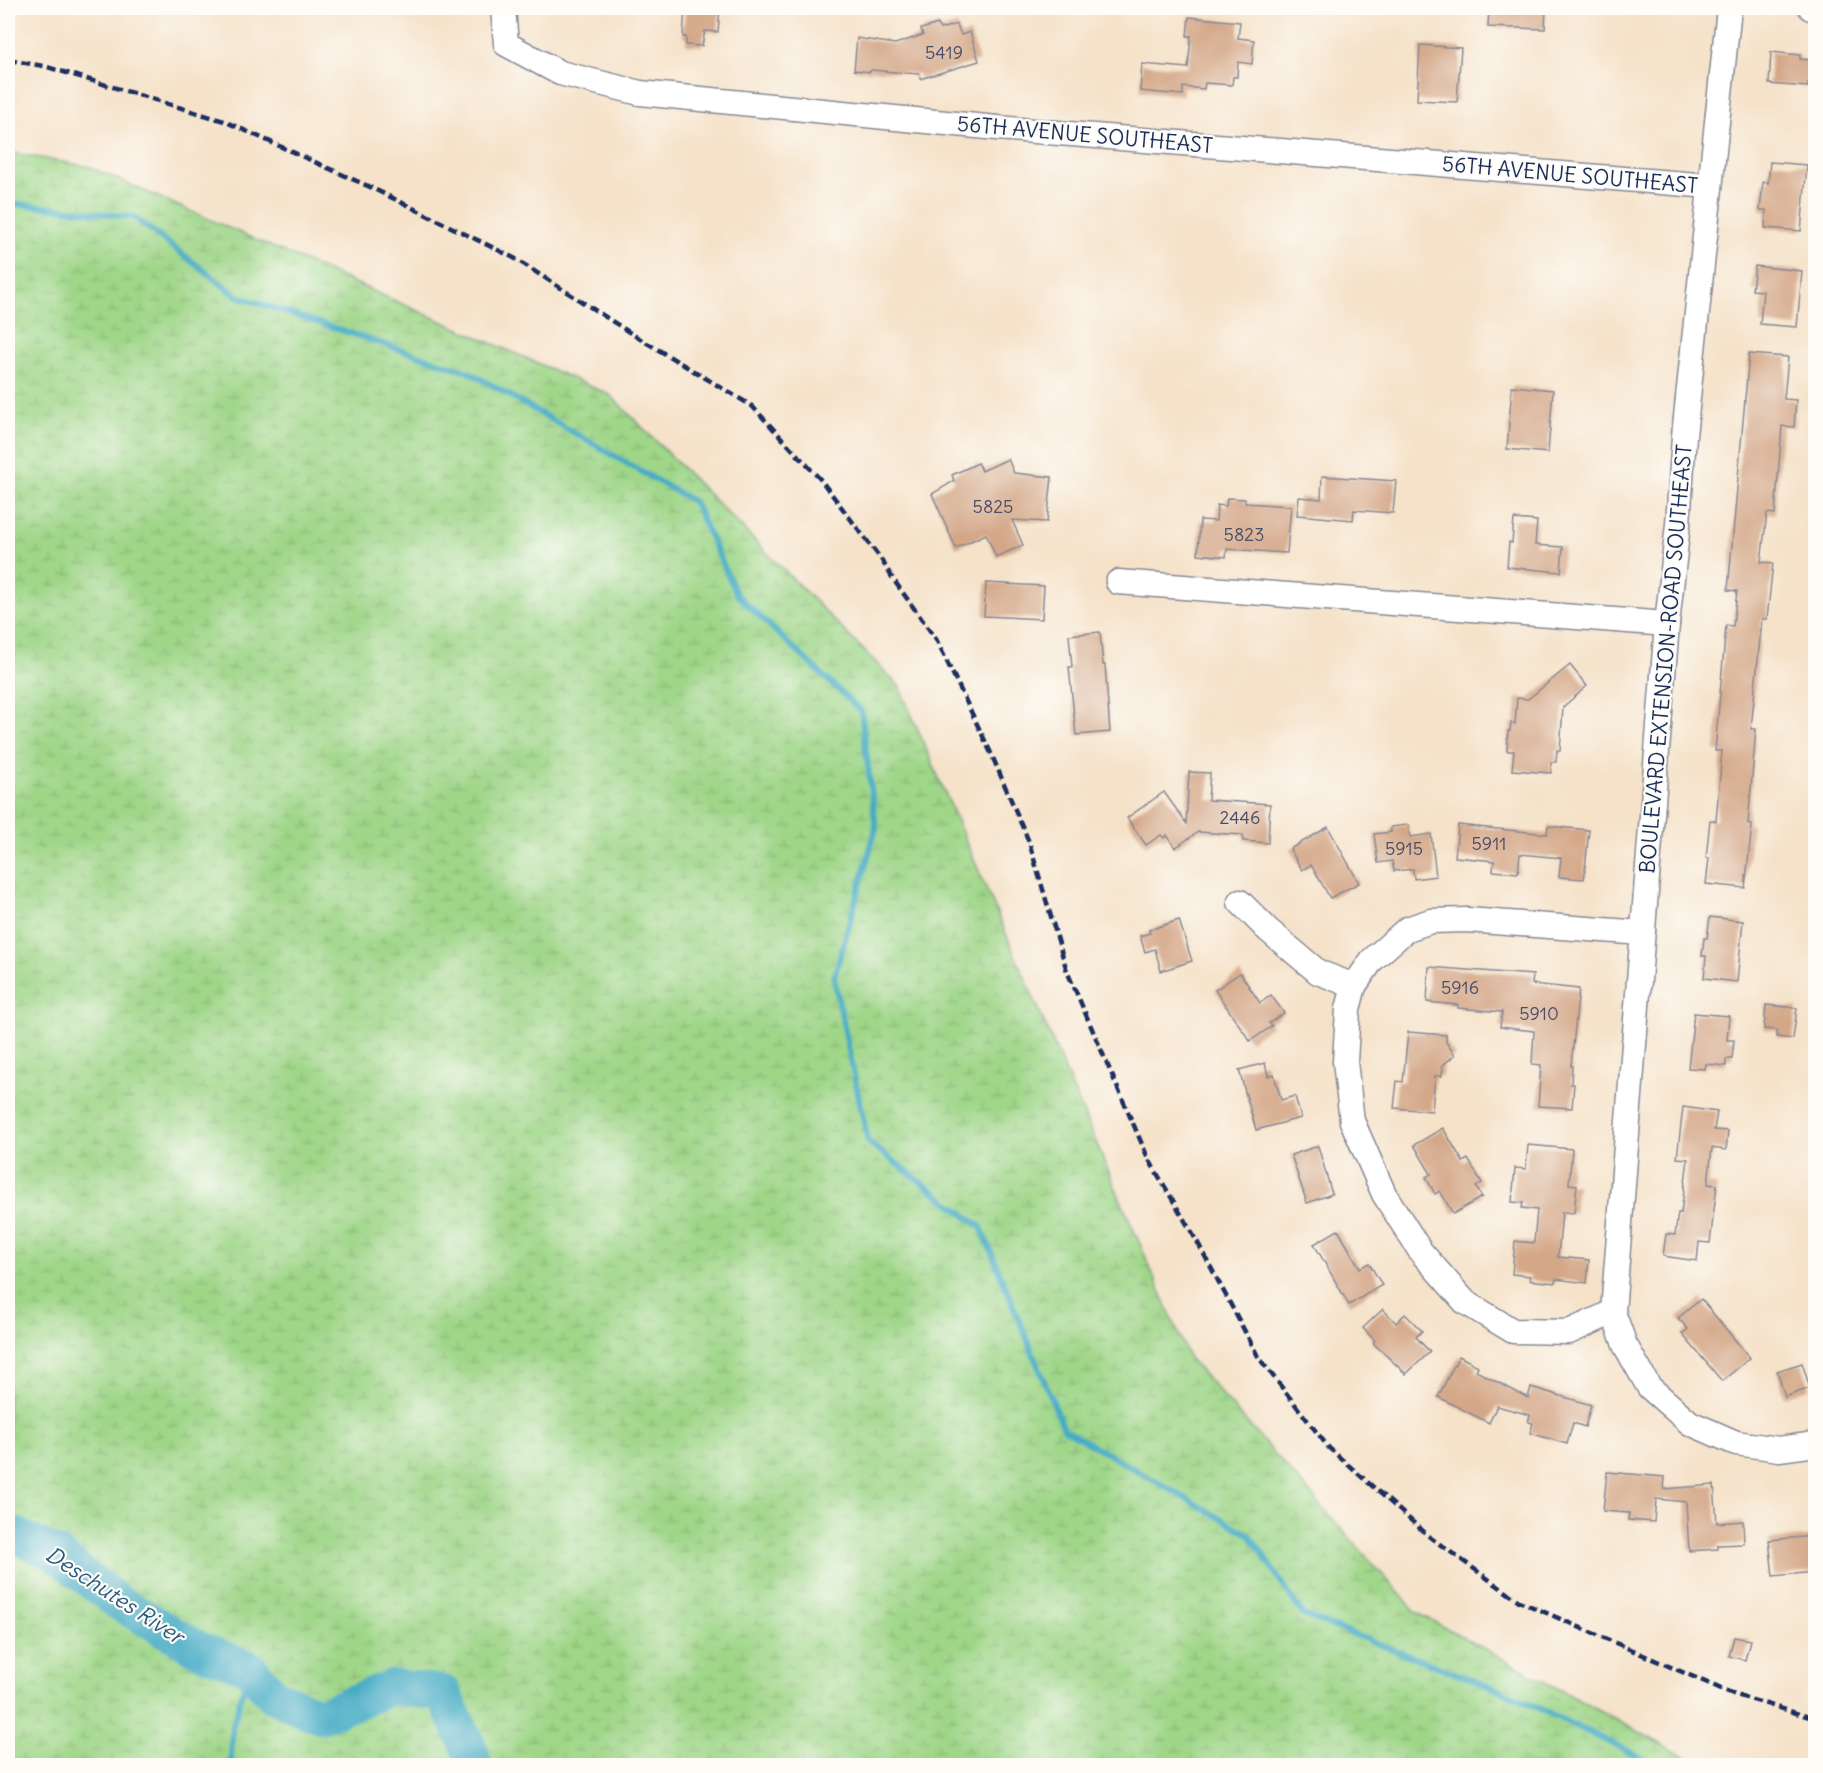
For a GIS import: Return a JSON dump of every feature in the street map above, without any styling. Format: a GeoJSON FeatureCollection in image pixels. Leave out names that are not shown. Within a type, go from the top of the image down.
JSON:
{"type":"FeatureCollection","features":[{"type":"Feature","properties":{"kind":"street","name":"56TH AVENUE SOUTHEAST"},"geometry":{"type":"LineString","coordinates":[[503,8],[506,44],[560,73],[640,93],[1008,129],[1710,186]]}},
{"type":"Feature","properties":{"kind":"street","name":"BOULEVARD EXTENSION-ROAD SOUTHEAST"},"geometry":{"type":"LineString","coordinates":[[1613,1312],[1667,624],[1730,8]]}},
{"type":"Feature","properties":{"kind":"street"},"geometry":{"type":"LineString","coordinates":[[1118,582],[1667,624]]}},
{"type":"Feature","properties":{"kind":"street"},"geometry":{"type":"LineString","coordinates":[[1240,902],[1268,930],[1318,972],[1354,986]]}},
{"type":"Feature","properties":{"kind":"street"},"geometry":{"type":"LineString","coordinates":[[1643,933],[1467,920],[1431,921],[1407,929],[1372,960],[1354,986],[1347,1009],[1345,1062],[1352,1121],[1384,1194],[1421,1252],[1465,1302],[1513,1331],[1569,1332],[1613,1312],[1625,1345],[1649,1387],[1690,1423],[1736,1443],[1779,1449],[1815,1444]]}},
{"type":"Feature","properties":{"kind":"green space"},"geometry":{"type":"Polygon","coordinates":[[[8,152],[90,167],[610,395],[899,686],[1189,1358],[1416,1612],[1700,1765],[8,1765],[8,152]]]}},
{"type":"Feature","properties":{"kind":"building"},"geometry":{"type":"Polygon","coordinates":[[[685,8],[720,8],[718,32],[705,31],[702,46],[686,45],[686,37],[683,37],[685,8]]]}},
{"type":"Feature","properties":{"kind":"building"},"geometry":{"type":"Polygon","coordinates":[[[1489,8],[1546,8],[1545,29],[1488,27],[1489,8]]]}},
{"type":"Feature","properties":{"kind":"building"},"geometry":{"type":"Polygon","coordinates":[[[1189,17],[1240,22],[1238,38],[1254,40],[1252,64],[1238,62],[1237,77],[1233,77],[1232,85],[1205,83],[1204,89],[1183,87],[1183,95],[1140,91],[1142,64],[1188,68],[1191,36],[1187,36],[1189,17]]]}},
{"type":"Feature","properties":{"kind":"building"},"geometry":{"type":"Polygon","coordinates":[[[938,24],[940,29],[957,24],[961,35],[970,32],[979,61],[920,79],[919,74],[854,70],[857,38],[895,44],[923,35],[921,29],[938,24]]]}},
{"type":"Feature","properties":{"kind":"building"},"geometry":{"type":"Polygon","coordinates":[[[1420,45],[1461,48],[1457,102],[1417,100],[1420,45]]]}},
{"type":"Feature","properties":{"kind":"building"},"geometry":{"type":"Polygon","coordinates":[[[1771,52],[1800,55],[1800,59],[1810,60],[1810,63],[1815,64],[1815,84],[1808,83],[1808,87],[1769,84],[1771,52]]]}},
{"type":"Feature","properties":{"kind":"building"},"geometry":{"type":"Polygon","coordinates":[[[1770,162],[1807,165],[1801,231],[1765,228],[1766,210],[1760,210],[1763,182],[1768,183],[1770,162]]]}},
{"type":"Feature","properties":{"kind":"building"},"geometry":{"type":"Polygon","coordinates":[[[1755,266],[1802,271],[1797,327],[1760,324],[1763,291],[1752,290],[1755,266]]]}},
{"type":"Feature","properties":{"kind":"building"},"geometry":{"type":"Polygon","coordinates":[[[1749,354],[1788,357],[1784,399],[1796,400],[1794,427],[1782,426],[1775,514],[1767,513],[1761,562],[1773,563],[1767,619],[1762,619],[1751,729],[1756,729],[1748,824],[1752,825],[1745,888],[1706,884],[1709,858],[1706,858],[1710,820],[1716,821],[1722,751],[1715,751],[1726,625],[1733,626],[1737,591],[1728,590],[1749,354]]]}},
{"type":"Feature","properties":{"kind":"building"},"geometry":{"type":"Polygon","coordinates":[[[1512,386],[1553,390],[1548,453],[1507,449],[1512,386]]]}},
{"type":"Feature","properties":{"kind":"building"},"geometry":{"type":"Polygon","coordinates":[[[1008,459],[1014,473],[1052,477],[1047,522],[1012,520],[1023,545],[996,557],[986,534],[956,548],[932,494],[954,481],[952,475],[978,463],[982,471],[1008,459]]]}},
{"type":"Feature","properties":{"kind":"building"},"geometry":{"type":"Polygon","coordinates":[[[1322,476],[1396,481],[1393,513],[1354,510],[1353,520],[1297,515],[1299,497],[1321,499],[1322,476]]]}},
{"type":"Feature","properties":{"kind":"building"},"geometry":{"type":"Polygon","coordinates":[[[1227,498],[1245,499],[1245,503],[1291,506],[1287,553],[1227,549],[1226,557],[1198,554],[1200,520],[1216,521],[1217,505],[1226,506],[1227,498]]]}},
{"type":"Feature","properties":{"kind":"building"},"geometry":{"type":"Polygon","coordinates":[[[1514,519],[1537,521],[1535,545],[1563,547],[1561,572],[1507,567],[1514,519]]]}},
{"type":"Feature","properties":{"kind":"building"},"geometry":{"type":"Polygon","coordinates":[[[986,583],[1044,586],[1042,619],[984,616],[986,583]]]}},
{"type":"Feature","properties":{"kind":"building"},"geometry":{"type":"Polygon","coordinates":[[[1100,632],[1110,732],[1076,735],[1069,667],[1072,667],[1069,635],[1100,632]]]}},
{"type":"Feature","properties":{"kind":"building"},"geometry":{"type":"Polygon","coordinates":[[[1570,665],[1587,686],[1563,707],[1560,751],[1557,750],[1556,762],[1551,762],[1551,773],[1512,770],[1514,751],[1507,751],[1508,731],[1510,731],[1511,723],[1515,724],[1517,698],[1528,699],[1570,665]]]}},
{"type":"Feature","properties":{"kind":"building"},"geometry":{"type":"Polygon","coordinates":[[[1189,772],[1210,773],[1208,800],[1270,804],[1268,843],[1243,841],[1243,835],[1198,832],[1175,848],[1167,835],[1164,838],[1161,835],[1146,845],[1127,818],[1164,792],[1186,823],[1189,772]]]}},
{"type":"Feature","properties":{"kind":"building"},"geometry":{"type":"Polygon","coordinates":[[[1408,825],[1410,837],[1431,834],[1436,876],[1414,879],[1413,869],[1394,871],[1392,861],[1378,863],[1374,834],[1391,832],[1391,827],[1408,825]]]}},
{"type":"Feature","properties":{"kind":"building"},"geometry":{"type":"Polygon","coordinates":[[[1458,825],[1547,834],[1548,826],[1589,830],[1584,879],[1559,877],[1561,858],[1520,854],[1518,873],[1493,871],[1494,861],[1455,857],[1458,825]]]}},
{"type":"Feature","properties":{"kind":"building"},"geometry":{"type":"Polygon","coordinates":[[[1328,827],[1359,883],[1330,898],[1311,865],[1302,870],[1290,849],[1328,827]]]}},
{"type":"Feature","properties":{"kind":"building"},"geometry":{"type":"Polygon","coordinates":[[[1710,917],[1743,921],[1737,982],[1704,978],[1706,956],[1702,956],[1710,917]]]}},
{"type":"Feature","properties":{"kind":"building"},"geometry":{"type":"Polygon","coordinates":[[[1179,920],[1192,961],[1161,971],[1155,949],[1145,952],[1140,936],[1150,933],[1149,930],[1179,920]]]}},
{"type":"Feature","properties":{"kind":"building"},"geometry":{"type":"Polygon","coordinates":[[[1429,967],[1533,975],[1532,984],[1579,989],[1571,1066],[1571,1084],[1574,1084],[1572,1108],[1538,1106],[1541,1065],[1532,1064],[1534,1031],[1500,1027],[1502,1012],[1458,1008],[1458,1005],[1427,1002],[1429,967]]]}},
{"type":"Feature","properties":{"kind":"building"},"geometry":{"type":"Polygon","coordinates":[[[1240,973],[1260,1003],[1271,995],[1284,1013],[1269,1023],[1272,1026],[1250,1041],[1215,990],[1240,973]]]}},
{"type":"Feature","properties":{"kind":"building"},"geometry":{"type":"Polygon","coordinates":[[[1766,1005],[1797,1008],[1793,1039],[1777,1037],[1777,1030],[1764,1029],[1766,1005]]]}},
{"type":"Feature","properties":{"kind":"building"},"geometry":{"type":"Polygon","coordinates":[[[1694,1013],[1729,1016],[1727,1040],[1734,1040],[1732,1059],[1726,1059],[1726,1066],[1706,1064],[1705,1069],[1688,1068],[1694,1013]]]}},
{"type":"Feature","properties":{"kind":"building"},"geometry":{"type":"Polygon","coordinates":[[[1408,1032],[1446,1035],[1446,1042],[1455,1055],[1443,1065],[1442,1076],[1435,1076],[1432,1111],[1394,1108],[1397,1081],[1403,1082],[1408,1032]]]}},
{"type":"Feature","properties":{"kind":"building"},"geometry":{"type":"Polygon","coordinates":[[[1265,1063],[1268,1076],[1274,1074],[1281,1100],[1295,1096],[1301,1118],[1256,1130],[1239,1070],[1265,1063]]]}},
{"type":"Feature","properties":{"kind":"building"},"geometry":{"type":"Polygon","coordinates":[[[1683,1107],[1717,1112],[1714,1130],[1728,1131],[1726,1150],[1712,1148],[1708,1184],[1717,1185],[1710,1243],[1699,1242],[1697,1261],[1663,1256],[1666,1234],[1675,1235],[1678,1213],[1681,1213],[1688,1159],[1677,1158],[1683,1107]]]}},
{"type":"Feature","properties":{"kind":"building"},"geometry":{"type":"Polygon","coordinates":[[[1443,1128],[1463,1162],[1468,1159],[1482,1183],[1476,1187],[1482,1197],[1453,1214],[1440,1191],[1435,1194],[1426,1177],[1431,1174],[1414,1145],[1443,1128]]]}},
{"type":"Feature","properties":{"kind":"building"},"geometry":{"type":"Polygon","coordinates":[[[1528,1145],[1572,1149],[1569,1184],[1577,1185],[1574,1213],[1562,1212],[1558,1257],[1589,1260],[1587,1283],[1556,1279],[1555,1283],[1529,1280],[1530,1276],[1512,1274],[1515,1241],[1534,1243],[1537,1210],[1522,1208],[1523,1203],[1512,1202],[1515,1168],[1526,1169],[1528,1145]]]}},
{"type":"Feature","properties":{"kind":"building"},"geometry":{"type":"Polygon","coordinates":[[[1318,1146],[1332,1194],[1307,1203],[1291,1155],[1318,1146]]]}},
{"type":"Feature","properties":{"kind":"building"},"geometry":{"type":"Polygon","coordinates":[[[1338,1230],[1360,1268],[1369,1263],[1382,1285],[1349,1305],[1314,1244],[1338,1230]]]}},
{"type":"Feature","properties":{"kind":"building"},"geometry":{"type":"Polygon","coordinates":[[[1701,1299],[1750,1358],[1722,1381],[1682,1334],[1688,1329],[1678,1318],[1701,1299]]]}},
{"type":"Feature","properties":{"kind":"building"},"geometry":{"type":"Polygon","coordinates":[[[1383,1309],[1396,1323],[1405,1314],[1422,1331],[1416,1337],[1430,1352],[1406,1374],[1373,1343],[1375,1341],[1363,1328],[1383,1309]]]}},
{"type":"Feature","properties":{"kind":"building"},"geometry":{"type":"Polygon","coordinates":[[[1459,1356],[1478,1366],[1476,1371],[1528,1398],[1531,1387],[1591,1405],[1585,1427],[1573,1423],[1567,1444],[1530,1433],[1533,1423],[1528,1422],[1530,1415],[1497,1406],[1489,1423],[1438,1397],[1459,1356]]]}},
{"type":"Feature","properties":{"kind":"building"},"geometry":{"type":"Polygon","coordinates":[[[1802,1363],[1810,1388],[1785,1397],[1777,1371],[1802,1363]]]}},
{"type":"Feature","properties":{"kind":"building"},"geometry":{"type":"Polygon","coordinates":[[[1607,1472],[1665,1477],[1664,1489],[1714,1485],[1717,1523],[1743,1521],[1744,1544],[1718,1545],[1718,1549],[1689,1551],[1686,1502],[1656,1499],[1654,1522],[1628,1520],[1629,1513],[1603,1511],[1607,1472]]]}},
{"type":"Feature","properties":{"kind":"building"},"geometry":{"type":"Polygon","coordinates":[[[1815,1536],[1815,1572],[1773,1576],[1769,1540],[1815,1536]]]}},
{"type":"Feature","properties":{"kind":"building"},"geometry":{"type":"Polygon","coordinates":[[[1734,1637],[1750,1640],[1745,1660],[1729,1656],[1734,1637]]]}},
{"type":"Feature","properties":{"kind":"waterway"},"geometry":{"type":"LineString","coordinates":[[8,203],[134,217],[237,296],[469,372],[694,502],[737,595],[861,711],[876,828],[834,978],[868,1142],[981,1227],[1064,1429],[1250,1535],[1303,1615],[1507,1693],[1646,1760],[1652,1766]]}},
{"type":"Feature","properties":{"kind":"waterway","name":"Deschutes River"},"geometry":{"type":"LineString","coordinates":[[8,1532],[56,1554],[118,1602],[200,1650],[249,1668],[274,1696],[320,1716],[392,1687],[443,1693],[475,1766]]}},
{"type":"Feature","properties":{"kind":"waterway"},"geometry":{"type":"LineString","coordinates":[[231,1766],[232,1728],[249,1668]]}},
{"type":"Feature","properties":{"kind":"railway"},"geometry":{"type":"LineString","coordinates":[[8,60],[44,66],[224,121],[370,187],[514,258],[632,334],[752,406],[820,479],[881,559],[936,639],[990,751],[1029,842],[1067,971],[1148,1158],[1198,1243],[1259,1358],[1329,1448],[1431,1538],[1519,1601],[1733,1694],[1816,1719]]}}]}
